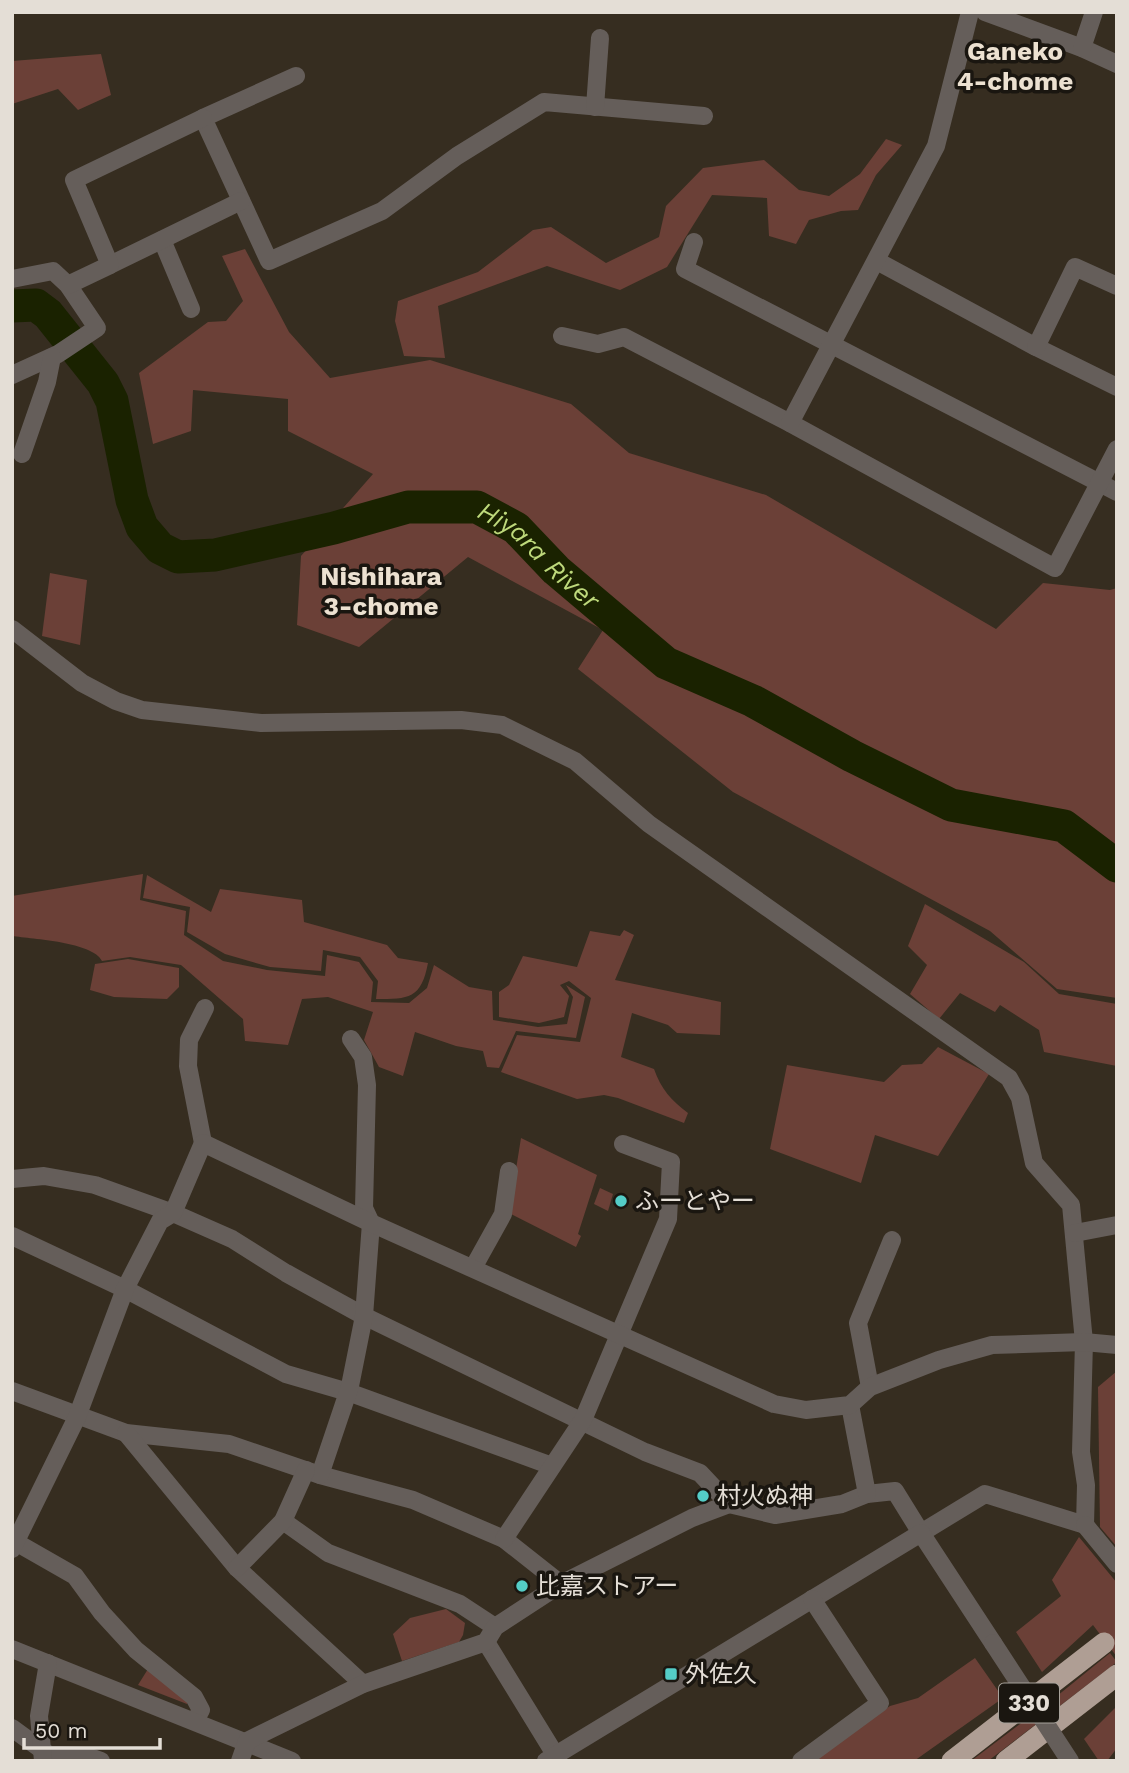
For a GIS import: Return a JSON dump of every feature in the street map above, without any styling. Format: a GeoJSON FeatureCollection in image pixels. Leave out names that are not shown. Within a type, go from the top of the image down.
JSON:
{"type":"FeatureCollection","features":[{"type":"Feature","properties":{"kind":"highway","name":"330"},"geometry":{"type":"LineString","coordinates":[[952,1761],[1104,1643]]}},
{"type":"Feature","properties":{"kind":"highway","name":"330"},"geometry":{"type":"LineString","coordinates":[[1006,1761],[1117,1675]]}},
{"type":"Feature","properties":{"kind":"street"},"geometry":{"type":"LineString","coordinates":[[790,423],[936,146],[970,12]]}},
{"type":"Feature","properties":{"kind":"street"},"geometry":{"type":"LineString","coordinates":[[1082,48],[1094,12]]}},
{"type":"Feature","properties":{"kind":"street"},"geometry":{"type":"LineString","coordinates":[[992,13],[1117,64]]}},
{"type":"Feature","properties":{"kind":"street"},"geometry":{"type":"LineString","coordinates":[[595,107],[600,38]]}},
{"type":"Feature","properties":{"kind":"street"},"geometry":{"type":"LineString","coordinates":[[110,265],[74,180],[296,76]]}},
{"type":"Feature","properties":{"kind":"street"},"geometry":{"type":"LineString","coordinates":[[203,118],[269,261],[382,211],[457,156],[544,102],[704,116]]}},
{"type":"Feature","properties":{"kind":"street"},"geometry":{"type":"LineString","coordinates":[[68,285],[241,201]]}},
{"type":"Feature","properties":{"kind":"street"},"geometry":{"type":"LineString","coordinates":[[162,240],[191,309]]}},
{"type":"Feature","properties":{"kind":"street"},"geometry":{"type":"LineString","coordinates":[[694,242],[685,269],[1117,492]]}},
{"type":"Feature","properties":{"kind":"street"},"geometry":{"type":"LineString","coordinates":[[877,261],[1117,387]]}},
{"type":"Feature","properties":{"kind":"street"},"geometry":{"type":"LineString","coordinates":[[1035,346],[1075,267],[1117,286]]}},
{"type":"Feature","properties":{"kind":"street"},"geometry":{"type":"LineString","coordinates":[[12,279],[53,271],[68,285],[97,328],[55,355],[12,375]]}},
{"type":"Feature","properties":{"kind":"street"},"geometry":{"type":"LineString","coordinates":[[562,336],[598,344],[624,337],[790,423],[1055,568],[1117,449]]}},
{"type":"Feature","properties":{"kind":"street"},"geometry":{"type":"LineString","coordinates":[[22,454],[55,355]]}},
{"type":"Feature","properties":{"kind":"street"},"geometry":{"type":"LineString","coordinates":[[12,629],[82,683],[116,701],[142,710],[261,723],[461,720],[502,726],[575,761],[649,824],[1009,1078],[1020,1098],[1034,1163],[1071,1205],[1084,1342],[1081,1452],[1086,1485],[1085,1525]]}},
{"type":"Feature","properties":{"kind":"street"},"geometry":{"type":"LineString","coordinates":[[195,1721],[201,1710],[194,1696],[136,1650],[102,1613],[75,1576],[13,1544],[77,1417],[125,1289],[160,1221],[173,1213],[203,1143],[188,1066],[189,1040],[205,1008]]}},
{"type":"Feature","properties":{"kind":"street"},"geometry":{"type":"LineString","coordinates":[[237,1568],[283,1521],[313,1472],[348,1392],[364,1316],[371,1223],[364,1208],[367,1085],[363,1057],[351,1039]]}},
{"type":"Feature","properties":{"kind":"street"},"geometry":{"type":"LineString","coordinates":[[203,1143],[371,1223],[774,1404],[806,1410],[850,1405],[870,1387],[939,1360],[992,1345],[1084,1342],[1117,1345]]}},
{"type":"Feature","properties":{"kind":"street"},"geometry":{"type":"LineString","coordinates":[[504,1539],[583,1420],[668,1219],[671,1162],[623,1144]]}},
{"type":"Feature","properties":{"kind":"street"},"geometry":{"type":"LineString","coordinates":[[473,1268],[503,1214],[509,1171]]}},
{"type":"Feature","properties":{"kind":"street"},"geometry":{"type":"LineString","coordinates":[[16,1184],[44,1176],[95,1185],[173,1213],[232,1239],[286,1273],[364,1316],[645,1452],[701,1473],[729,1504],[775,1516],[842,1504],[867,1494],[895,1491],[1070,1761]]}},
{"type":"Feature","properties":{"kind":"street"},"geometry":{"type":"LineString","coordinates":[[1075,1233],[1117,1225]]}},
{"type":"Feature","properties":{"kind":"street"},"geometry":{"type":"LineString","coordinates":[[12,1236],[125,1289],[286,1374],[348,1392],[552,1466]]}},
{"type":"Feature","properties":{"kind":"street"},"geometry":{"type":"LineString","coordinates":[[870,1387],[858,1323],[892,1240]]}},
{"type":"Feature","properties":{"kind":"street"},"geometry":{"type":"LineString","coordinates":[[12,1391],[126,1433],[229,1444],[313,1472],[413,1500],[504,1539],[561,1584]]}},
{"type":"Feature","properties":{"kind":"street"},"geometry":{"type":"LineString","coordinates":[[850,1405],[867,1494]]}},
{"type":"Feature","properties":{"kind":"street"},"geometry":{"type":"LineString","coordinates":[[126,1433],[237,1568],[363,1684]]}},
{"type":"Feature","properties":{"kind":"street"},"geometry":{"type":"LineString","coordinates":[[283,1521],[328,1553],[460,1604],[491,1634],[551,1758],[985,1494],[1085,1525],[1117,1564]]}},
{"type":"Feature","properties":{"kind":"street"},"geometry":{"type":"LineString","coordinates":[[240,1761],[247,1741],[363,1684],[491,1634],[561,1584],[692,1518],[729,1504]]}},
{"type":"Feature","properties":{"kind":"street"},"geometry":{"type":"LineString","coordinates":[[801,1761],[880,1703],[812,1599]]}},
{"type":"Feature","properties":{"kind":"street"},"geometry":{"type":"LineString","coordinates":[[12,1649],[292,1761]]}},
{"type":"Feature","properties":{"kind":"street"},"geometry":{"type":"LineString","coordinates":[[42,1754],[39,1716],[48,1663]]}},
{"type":"Feature","properties":{"kind":"street"},"geometry":{"type":"LineString","coordinates":[[12,1728],[42,1754],[87,1756],[101,1761]]}},
{"type":"Feature","properties":{"kind":"shaded area"},"geometry":{"type":"Polygon","coordinates":[[[101,54],[111,95],[78,110],[58,89],[12,104],[12,61],[101,54]]]}},
{"type":"Feature","properties":{"kind":"shaded area"},"geometry":{"type":"Polygon","coordinates":[[[886,139],[902,145],[876,175],[858,210],[841,211],[809,220],[796,244],[769,236],[767,198],[712,195],[667,267],[620,290],[547,266],[438,306],[445,358],[404,356],[395,321],[398,301],[478,272],[533,230],[551,227],[606,263],[659,237],[666,206],[703,168],[764,160],[799,190],[829,196],[860,174],[886,139]]]}},
{"type":"Feature","properties":{"kind":"shaded area"},"geometry":{"type":"Polygon","coordinates":[[[245,249],[289,332],[330,378],[430,360],[571,404],[629,453],[766,495],[996,629],[1043,583],[1110,590],[1117,588],[1117,998],[1057,989],[990,931],[733,792],[578,669],[603,630],[468,557],[359,647],[297,625],[301,556],[373,474],[288,431],[288,399],[193,390],[191,431],[153,444],[139,373],[208,322],[226,321],[243,301],[222,256],[245,249]]]}},
{"type":"Feature","properties":{"kind":"shaded area"},"geometry":{"type":"Polygon","coordinates":[[[50,573],[87,580],[80,645],[42,636],[50,573]]]}},
{"type":"Feature","properties":{"kind":"shaded area"},"geometry":{"type":"Polygon","coordinates":[[[143,874],[140,900],[186,911],[184,935],[223,961],[267,970],[325,976],[327,955],[359,962],[373,982],[371,1002],[409,1003],[427,988],[434,965],[469,987],[492,991],[493,1020],[538,1027],[567,1024],[573,997],[566,985],[585,997],[576,1038],[516,1031],[499,1068],[487,1067],[483,1051],[456,1046],[415,1032],[403,1076],[379,1067],[364,1040],[373,1012],[328,997],[302,999],[288,1045],[245,1041],[243,1019],[181,965],[130,957],[102,961],[87,950],[75,946],[12,936],[12,896],[143,874]]]}},
{"type":"Feature","properties":{"kind":"shaded area"},"geometry":{"type":"Polygon","coordinates":[[[147,875],[211,912],[220,889],[302,900],[304,922],[387,945],[398,958],[428,963],[422,984],[412,995],[376,999],[378,981],[360,957],[323,950],[321,971],[270,967],[225,954],[187,932],[190,907],[143,898],[147,875]]]}},
{"type":"Feature","properties":{"kind":"shaded area"},"geometry":{"type":"Polygon","coordinates":[[[925,904],[1024,962],[1059,994],[1117,1004],[1117,1066],[1044,1052],[1039,1030],[1000,1005],[995,1012],[960,993],[939,1019],[910,994],[927,965],[908,946],[925,904]]]}},
{"type":"Feature","properties":{"kind":"shaded area"},"geometry":{"type":"Polygon","coordinates":[[[624,930],[634,935],[615,980],[721,1002],[720,1035],[677,1033],[668,1025],[632,1013],[621,1057],[654,1069],[667,1094],[688,1113],[684,1123],[618,1098],[604,1095],[577,1099],[501,1072],[517,1035],[580,1042],[591,998],[569,981],[560,985],[569,996],[564,1017],[539,1023],[499,1017],[499,992],[509,985],[523,956],[577,967],[590,931],[620,936],[624,930]]]}},
{"type":"Feature","properties":{"kind":"shaded area"},"geometry":{"type":"Polygon","coordinates":[[[128,959],[179,968],[179,987],[167,999],[114,997],[90,990],[95,964],[128,959]]]}},
{"type":"Feature","properties":{"kind":"shaded area"},"geometry":{"type":"Polygon","coordinates":[[[938,1047],[989,1074],[938,1156],[875,1135],[861,1183],[770,1149],[787,1065],[884,1082],[902,1065],[922,1064],[938,1047]]]}},
{"type":"Feature","properties":{"kind":"shaded area"},"geometry":{"type":"Polygon","coordinates":[[[521,1138],[597,1175],[576,1247],[509,1213],[521,1138]]]}},
{"type":"Feature","properties":{"kind":"shaded area"},"geometry":{"type":"Polygon","coordinates":[[[600,1188],[613,1194],[608,1211],[594,1204],[600,1188]]]}},
{"type":"Feature","properties":{"kind":"shaded area"},"geometry":{"type":"Polygon","coordinates":[[[1117,1371],[1117,1547],[1100,1527],[1098,1387],[1117,1371]]]}},
{"type":"Feature","properties":{"kind":"shaded area"},"geometry":{"type":"Polygon","coordinates":[[[1079,1537],[1117,1583],[1117,1657],[1093,1625],[1042,1672],[1016,1632],[1061,1596],[1052,1580],[1079,1537]]]}},
{"type":"Feature","properties":{"kind":"shaded area"},"geometry":{"type":"Polygon","coordinates":[[[446,1609],[465,1623],[459,1642],[402,1661],[393,1634],[410,1618],[446,1609]]]}},
{"type":"Feature","properties":{"kind":"shaded area"},"geometry":{"type":"Polygon","coordinates":[[[1110,1653],[1117,1662],[988,1761],[971,1761],[1057,1696],[1110,1653]]]}},
{"type":"Feature","properties":{"kind":"shaded area"},"geometry":{"type":"Polygon","coordinates":[[[975,1658],[1003,1698],[914,1761],[812,1761],[890,1706],[918,1698],[975,1658]]]}},
{"type":"Feature","properties":{"kind":"shaded area"},"geometry":{"type":"Polygon","coordinates":[[[148,1669],[188,1701],[187,1704],[138,1685],[148,1669]]]}},
{"type":"Feature","properties":{"kind":"shaded area"},"geometry":{"type":"Polygon","coordinates":[[[1117,1706],[1117,1748],[1107,1761],[1099,1761],[1084,1739],[1117,1706]]]}},
{"type":"Feature","properties":{"kind":"waterway","name":"Hiyara River"},"geometry":{"type":"LineString","coordinates":[[12,306],[36,305],[48,314],[103,383],[112,401],[132,500],[142,527],[160,548],[178,557],[215,555],[334,528],[408,507],[477,507],[516,528],[556,570],[666,663],[753,701],[852,756],[951,805],[1064,826],[1117,866]]}},
{"type":"Feature","properties":{"kind":"place","name":"ふーとやー"},"geometry":{"type":"Point","coordinates":[621,1201]}},
{"type":"Feature","properties":{"kind":"place","name":"村火ぬ神"},"geometry":{"type":"Point","coordinates":[703,1496]}},
{"type":"Feature","properties":{"kind":"place","name":"比嘉ストアー"},"geometry":{"type":"Point","coordinates":[522,1586]}},
{"type":"Feature","properties":{"kind":"place","name":"外佐久"},"geometry":{"type":"Point","coordinates":[671,1674]}},
{"type":"Feature","properties":{"kind":"district","name":"Ganeko 4-chome"},"geometry":{"type":"Point","coordinates":[1015,66]}},
{"type":"Feature","properties":{"kind":"district","name":"Nishihara 3-chome"},"geometry":{"type":"Point","coordinates":[381,591]}}]}
